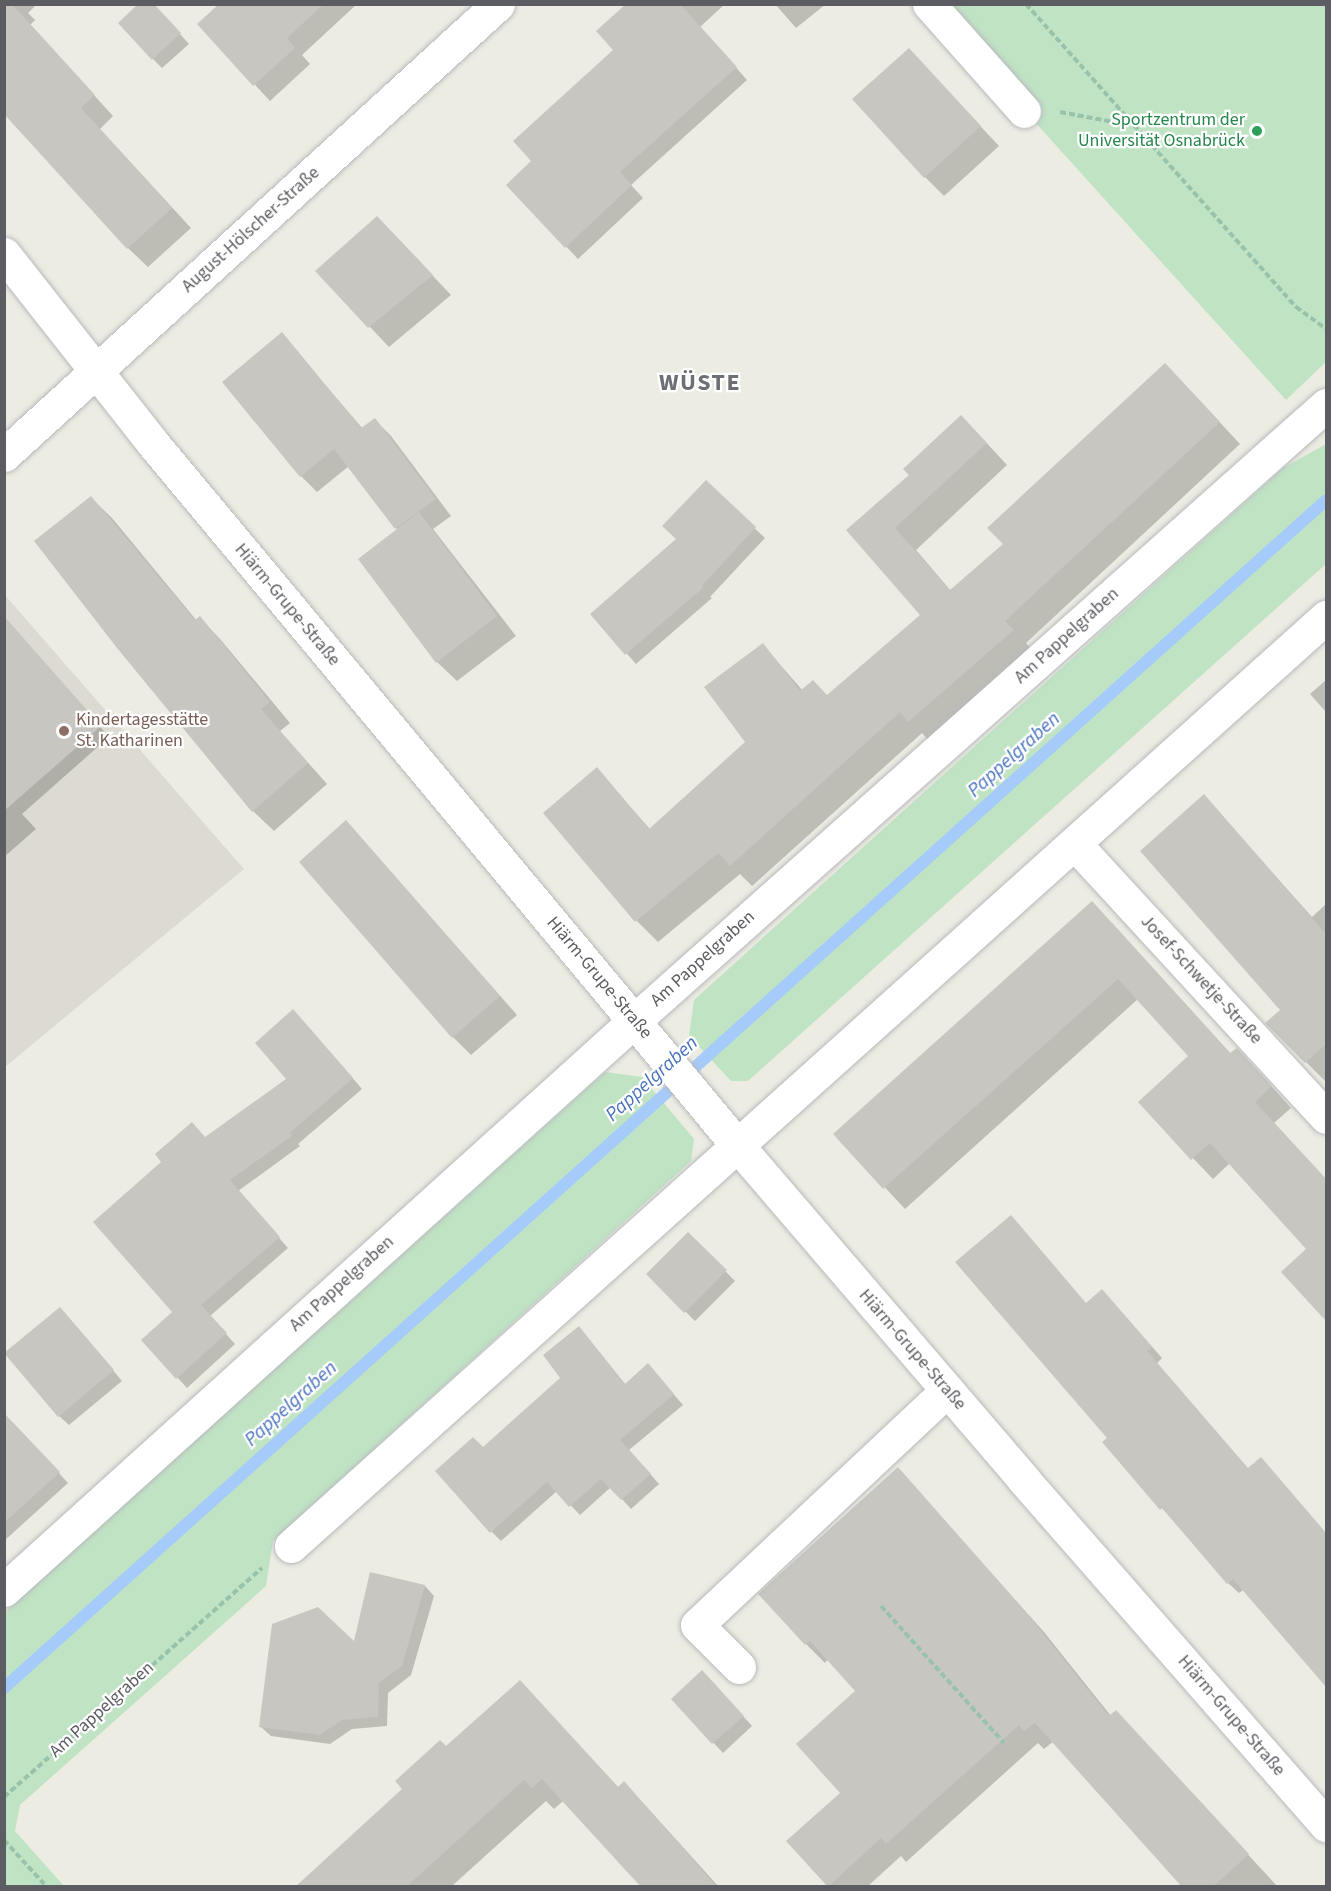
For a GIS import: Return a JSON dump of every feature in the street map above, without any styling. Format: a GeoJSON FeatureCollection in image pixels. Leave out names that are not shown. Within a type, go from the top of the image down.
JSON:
{"type":"FeatureCollection","features":[{"type":"Feature","properties":{"kind":"street","name":"August-Hölscher-Straße"},"geometry":{"type":"LineString","coordinates":[[4,455],[498,4]]}},
{"type":"Feature","properties":{"kind":"street"},"geometry":{"type":"LineString","coordinates":[[929,4],[1021,107]]}},
{"type":"Feature","properties":{"kind":"street","name":"Hiärm-Grupe-Straße"},"geometry":{"type":"LineString","coordinates":[[4,254],[151,441],[738,1146],[1326,1825]]}},
{"type":"Feature","properties":{"kind":"street","name":"Am Pappelgraben"},"geometry":{"type":"LineString","coordinates":[[4,1590],[643,1030],[1326,405]]}},
{"type":"Feature","properties":{"kind":"street"},"geometry":{"type":"LineString","coordinates":[[291,1546],[1326,617]]}},
{"type":"Feature","properties":{"kind":"street","name":"Josef-Schwetje-Straße"},"geometry":{"type":"LineString","coordinates":[[1075,843],[1326,1116]]}},
{"type":"Feature","properties":{"kind":"street"},"geometry":{"type":"LineString","coordinates":[[739,1667],[697,1625],[947,1390]]}},
{"type":"Feature","properties":{"kind":"path"},"geometry":{"type":"LineString","coordinates":[[1026,4],[1131,125],[1296,307],[1326,329]]}},
{"type":"Feature","properties":{"kind":"path"},"geometry":{"type":"LineString","coordinates":[[1021,107],[1131,125]]}},
{"type":"Feature","properties":{"kind":"path","name":"Am Pappelgraben"},"geometry":{"type":"LineString","coordinates":[[4,1797],[262,1567],[291,1546]]}},
{"type":"Feature","properties":{"kind":"path"},"geometry":{"type":"LineString","coordinates":[[881,1606],[1004,1743]]}},
{"type":"Feature","properties":{"kind":"path"},"geometry":{"type":"LineString","coordinates":[[4,1839],[46,1887]]}},
{"type":"Feature","properties":{"kind":"shaded area","name":"Kindertagesstätte St. Katharinen"},"geometry":{"type":"Polygon","coordinates":[[[4,594],[244,869],[5,1067],[4,1067],[4,594]]]}},
{"type":"Feature","properties":{"kind":"green space"},"geometry":{"type":"Polygon","coordinates":[[[929,5],[1326,5],[1326,362],[1286,400],[929,5]]]}},
{"type":"Feature","properties":{"kind":"green space"},"geometry":{"type":"Polygon","coordinates":[[[1326,444],[1326,564],[748,1081],[731,1081],[689,1036],[694,1000],[1283,468],[1326,444]]]}},
{"type":"Feature","properties":{"kind":"green space"},"geometry":{"type":"Polygon","coordinates":[[[605,1072],[642,1077],[694,1139],[691,1161],[273,1541],[266,1586],[20,1805],[15,1831],[64,1886],[5,1886],[4,1613],[605,1072]]]}},
{"type":"Feature","properties":{"kind":"building"},"geometry":{"type":"Polygon","coordinates":[[[4,4],[12,4],[95,95],[81,108],[172,208],[127,249],[4,114],[4,4]]]}},
{"type":"Feature","properties":{"kind":"building"},"geometry":{"type":"Polygon","coordinates":[[[138,4],[154,4],[181,33],[152,60],[118,23],[138,4]]]}},
{"type":"Feature","properties":{"kind":"building"},"geometry":{"type":"Polygon","coordinates":[[[219,4],[324,4],[287,38],[295,48],[253,86],[197,24],[219,4]]]}},
{"type":"Feature","properties":{"kind":"building"},"geometry":{"type":"Polygon","coordinates":[[[626,4],[680,4],[737,67],[620,172],[632,185],[565,248],[506,185],[531,161],[513,141],[613,50],[596,31],[626,4]]]}},
{"type":"Feature","properties":{"kind":"building"},"geometry":{"type":"Polygon","coordinates":[[[909,48],[981,126],[924,178],[852,99],[909,48]]]}},
{"type":"Feature","properties":{"kind":"building"},"geometry":{"type":"Polygon","coordinates":[[[377,216],[433,275],[368,328],[315,271],[377,216]]]}},
{"type":"Feature","properties":{"kind":"building"},"geometry":{"type":"Polygon","coordinates":[[[282,332],[361,428],[375,418],[436,499],[395,529],[334,449],[300,477],[222,382],[282,332]]]}},
{"type":"Feature","properties":{"kind":"building"},"geometry":{"type":"Polygon","coordinates":[[[1165,363],[1220,422],[1005,621],[1014,630],[908,722],[900,712],[730,866],[718,853],[635,922],[543,813],[597,767],[649,829],[745,742],[704,687],[763,643],[800,691],[813,680],[827,695],[920,615],[846,530],[909,475],[903,469],[961,415],[987,443],[895,528],[950,590],[1003,544],[987,528],[1165,363]]]}},
{"type":"Feature","properties":{"kind":"building"},"geometry":{"type":"Polygon","coordinates":[[[706,480],[756,527],[702,586],[703,588],[625,655],[590,614],[676,539],[662,526],[706,480]]]}},
{"type":"Feature","properties":{"kind":"building"},"geometry":{"type":"Polygon","coordinates":[[[91,496],[195,620],[200,616],[270,702],[261,709],[308,763],[252,812],[117,648],[34,541],[91,496]]]}},
{"type":"Feature","properties":{"kind":"building"},"geometry":{"type":"Polygon","coordinates":[[[419,512],[497,616],[436,663],[358,559],[419,512]]]}},
{"type":"Feature","properties":{"kind":"building"},"geometry":{"type":"Polygon","coordinates":[[[4,616],[101,726],[4,811],[4,616]]]}},
{"type":"Feature","properties":{"kind":"building"},"geometry":{"type":"Polygon","coordinates":[[[1204,794],[1326,934],[1326,1044],[1305,1063],[1265,1023],[1280,1010],[1140,851],[1204,794]]]}},
{"type":"Feature","properties":{"kind":"building"},"geometry":{"type":"Polygon","coordinates":[[[346,820],[500,996],[452,1038],[299,862],[346,820]]]}},
{"type":"Feature","properties":{"kind":"building"},"geometry":{"type":"Polygon","coordinates":[[[1092,901],[1230,1053],[1237,1048],[1272,1086],[1255,1102],[1326,1179],[1326,1321],[1281,1272],[1306,1249],[1210,1143],[1191,1160],[1138,1102],[1188,1056],[1118,979],[883,1189],[833,1134],[1092,901]]]}},
{"type":"Feature","properties":{"kind":"building"},"geometry":{"type":"Polygon","coordinates":[[[293,1009],[353,1078],[290,1133],[292,1136],[230,1180],[280,1237],[201,1305],[227,1333],[176,1379],[141,1340],[172,1312],[93,1222],[161,1162],[155,1154],[192,1122],[205,1137],[286,1079],[255,1043],[293,1009]]]}},
{"type":"Feature","properties":{"kind":"building"},"geometry":{"type":"Polygon","coordinates":[[[1011,1215],[1086,1303],[1102,1289],[1152,1347],[1147,1351],[1248,1468],[1261,1457],[1326,1533],[1326,1687],[1233,1579],[1227,1584],[1162,1508],[1160,1510],[1102,1442],[1107,1438],[955,1262],[1011,1215]]]}},
{"type":"Feature","properties":{"kind":"building"},"geometry":{"type":"Polygon","coordinates":[[[688,1232],[727,1270],[684,1313],[646,1274],[688,1232]]]}},
{"type":"Feature","properties":{"kind":"building"},"geometry":{"type":"Polygon","coordinates":[[[60,1307],[114,1370],[58,1417],[4,1353],[60,1307]]]}},
{"type":"Feature","properties":{"kind":"building"},"geometry":{"type":"Polygon","coordinates":[[[579,1326],[625,1384],[648,1363],[674,1394],[620,1440],[651,1474],[621,1500],[601,1479],[569,1507],[547,1482],[490,1533],[435,1471],[473,1437],[483,1447],[560,1378],[543,1355],[579,1326]]]}},
{"type":"Feature","properties":{"kind":"building"},"geometry":{"type":"Polygon","coordinates":[[[4,1413],[60,1472],[4,1523],[4,1413]]]}},
{"type":"Feature","properties":{"kind":"building"},"geometry":{"type":"Polygon","coordinates":[[[898,1467],[1025,1611],[1109,1716],[1116,1710],[1249,1854],[1213,1887],[1182,1887],[1035,1723],[1024,1731],[1019,1725],[886,1844],[881,1838],[828,1887],[786,1841],[840,1793],[796,1744],[855,1691],[810,1641],[805,1645],[758,1594],[898,1467]]]}},
{"type":"Feature","properties":{"kind":"building"},"geometry":{"type":"Polygon","coordinates":[[[370,1572],[425,1585],[402,1666],[379,1683],[378,1717],[342,1720],[320,1735],[259,1727],[272,1624],[318,1607],[354,1641],[370,1572]]]}},
{"type":"Feature","properties":{"kind":"building"},"geometry":{"type":"Polygon","coordinates":[[[702,1670],[744,1716],[712,1744],[671,1699],[702,1670]]]}},
{"type":"Feature","properties":{"kind":"building"},"geometry":{"type":"Polygon","coordinates":[[[520,1680],[618,1787],[624,1781],[717,1887],[641,1887],[542,1779],[532,1788],[524,1780],[406,1887],[295,1887],[402,1789],[395,1781],[440,1740],[446,1746],[520,1680]]]}},
{"type":"Feature","properties":{"kind":"waterway","name":"Pappelgraben"},"geometry":{"type":"LineString","coordinates":[[4,1688],[1326,500]]}},
{"type":"Feature","properties":{"kind":"place","name":"Sportzentrum der Universität Osnabrück"},"geometry":{"type":"Point","coordinates":[1257,131]}},
{"type":"Feature","properties":{"kind":"place","name":"Kindertagesstätte St. Katharinen"},"geometry":{"type":"Point","coordinates":[64,731]}},
{"type":"Feature","properties":{"kind":"district","name":"WÜSTE"},"geometry":{"type":"Point","coordinates":[700,383]}}]}
